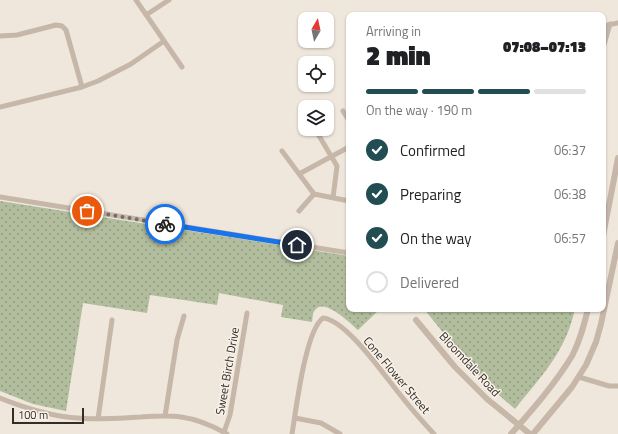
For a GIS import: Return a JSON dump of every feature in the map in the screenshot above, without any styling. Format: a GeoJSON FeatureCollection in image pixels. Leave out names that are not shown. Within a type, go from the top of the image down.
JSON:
{"type":"FeatureCollection","features":[{"type":"Feature","properties":{"kind":"street"},"geometry":{"type":"LineString","coordinates":[[136,0],[182,67]]}},
{"type":"Feature","properties":{"kind":"street"},"geometry":{"type":"LineString","coordinates":[[146,15],[169,0]]}},
{"type":"Feature","properties":{"kind":"street"},"geometry":{"type":"LineString","coordinates":[[606,25],[618,23]]}},
{"type":"Feature","properties":{"kind":"street"},"geometry":{"type":"LineString","coordinates":[[606,38],[610,24]]}},
{"type":"Feature","properties":{"kind":"street"},"geometry":{"type":"LineString","coordinates":[[0,36],[18,35],[56,25],[62,26],[66,30],[82,87]]}},
{"type":"Feature","properties":{"kind":"street"},"geometry":{"type":"LineString","coordinates":[[0,107],[82,87],[111,75],[131,64],[164,41]]}},
{"type":"Feature","properties":{"kind":"street"},"geometry":{"type":"LineString","coordinates":[[343,110],[346,116]]}},
{"type":"Feature","properties":{"kind":"street"},"geometry":{"type":"LineString","coordinates":[[319,136],[337,166],[333,198]]}},
{"type":"Feature","properties":{"kind":"street"},"geometry":{"type":"LineString","coordinates":[[299,174],[346,149]]}},
{"type":"Feature","properties":{"kind":"street"},"geometry":{"type":"LineString","coordinates":[[282,150],[314,194],[346,200]]}},
{"type":"Feature","properties":{"kind":"street"},"geometry":{"type":"LineString","coordinates":[[606,220],[618,158]]}},
{"type":"Feature","properties":{"kind":"street"},"geometry":{"type":"LineString","coordinates":[[299,211],[314,194]]}},
{"type":"Feature","properties":{"kind":"street"},"geometry":{"type":"LineString","coordinates":[[0,197],[346,253]]}},
{"type":"Feature","properties":{"kind":"street"},"geometry":{"type":"LineString","coordinates":[[606,299],[618,243]]}},
{"type":"Feature","properties":{"kind":"street"},"geometry":{"type":"LineString","coordinates":[[606,281],[610,282]]}},
{"type":"Feature","properties":{"kind":"street"},"geometry":{"type":"LineString","coordinates":[[511,434],[558,377],[572,355],[583,330],[587,312]]}},
{"type":"Feature","properties":{"kind":"street"},"geometry":{"type":"LineString","coordinates":[[533,434],[572,387],[586,365],[596,342],[603,312]]}},
{"type":"Feature","properties":{"kind":"street","name":"Sweet Birch Drive"},"geometry":{"type":"LineString","coordinates":[[225,433],[230,415],[247,313]]}},
{"type":"Feature","properties":{"kind":"street"},"geometry":{"type":"LineString","coordinates":[[165,416],[177,340],[184,316]]}},
{"type":"Feature","properties":{"kind":"street","name":"Cone Flower Street"},"geometry":{"type":"LineString","coordinates":[[295,418],[304,360],[318,323],[323,318],[327,318],[334,322],[357,342],[374,361],[414,413],[434,434]]}},
{"type":"Feature","properties":{"kind":"street"},"geometry":{"type":"LineString","coordinates":[[98,419],[112,320]]}},
{"type":"Feature","properties":{"kind":"street","name":"Bloomdale Road"},"geometry":{"type":"LineString","coordinates":[[416,320],[455,367],[487,399],[530,434]]}},
{"type":"Feature","properties":{"kind":"street"},"geometry":{"type":"LineString","coordinates":[[579,377],[609,386],[618,386]]}},
{"type":"Feature","properties":{"kind":"street"},"geometry":{"type":"LineString","coordinates":[[0,398],[52,415],[77,418],[98,419],[165,416],[181,417],[198,421],[225,433]]}},
{"type":"Feature","properties":{"kind":"street"},"geometry":{"type":"LineString","coordinates":[[292,434],[295,418],[321,423],[340,434]]}},
{"type":"Feature","properties":{"kind":"green space"},"geometry":{"type":"Polygon","coordinates":[[[0,201],[346,256],[346,312],[377,312],[358,330],[337,312],[324,307],[319,307],[314,311],[312,322],[281,317],[283,305],[219,293],[217,305],[150,295],[147,313],[83,303],[66,411],[33,404],[0,391],[0,201]]]}},
{"type":"Feature","properties":{"kind":"green space"},"geometry":{"type":"Polygon","coordinates":[[[426,312],[574,312],[571,325],[559,351],[515,409],[493,390],[471,367],[426,312]]]}},
{"type":"Feature","properties":{"kind":"way so far"},"geometry":{"type":"LineString","coordinates":[[87,211],[165,224]]}},
{"type":"Feature","properties":{"kind":"route"},"geometry":{"type":"LineString","coordinates":[[165,224],[297,245]]}}]}
